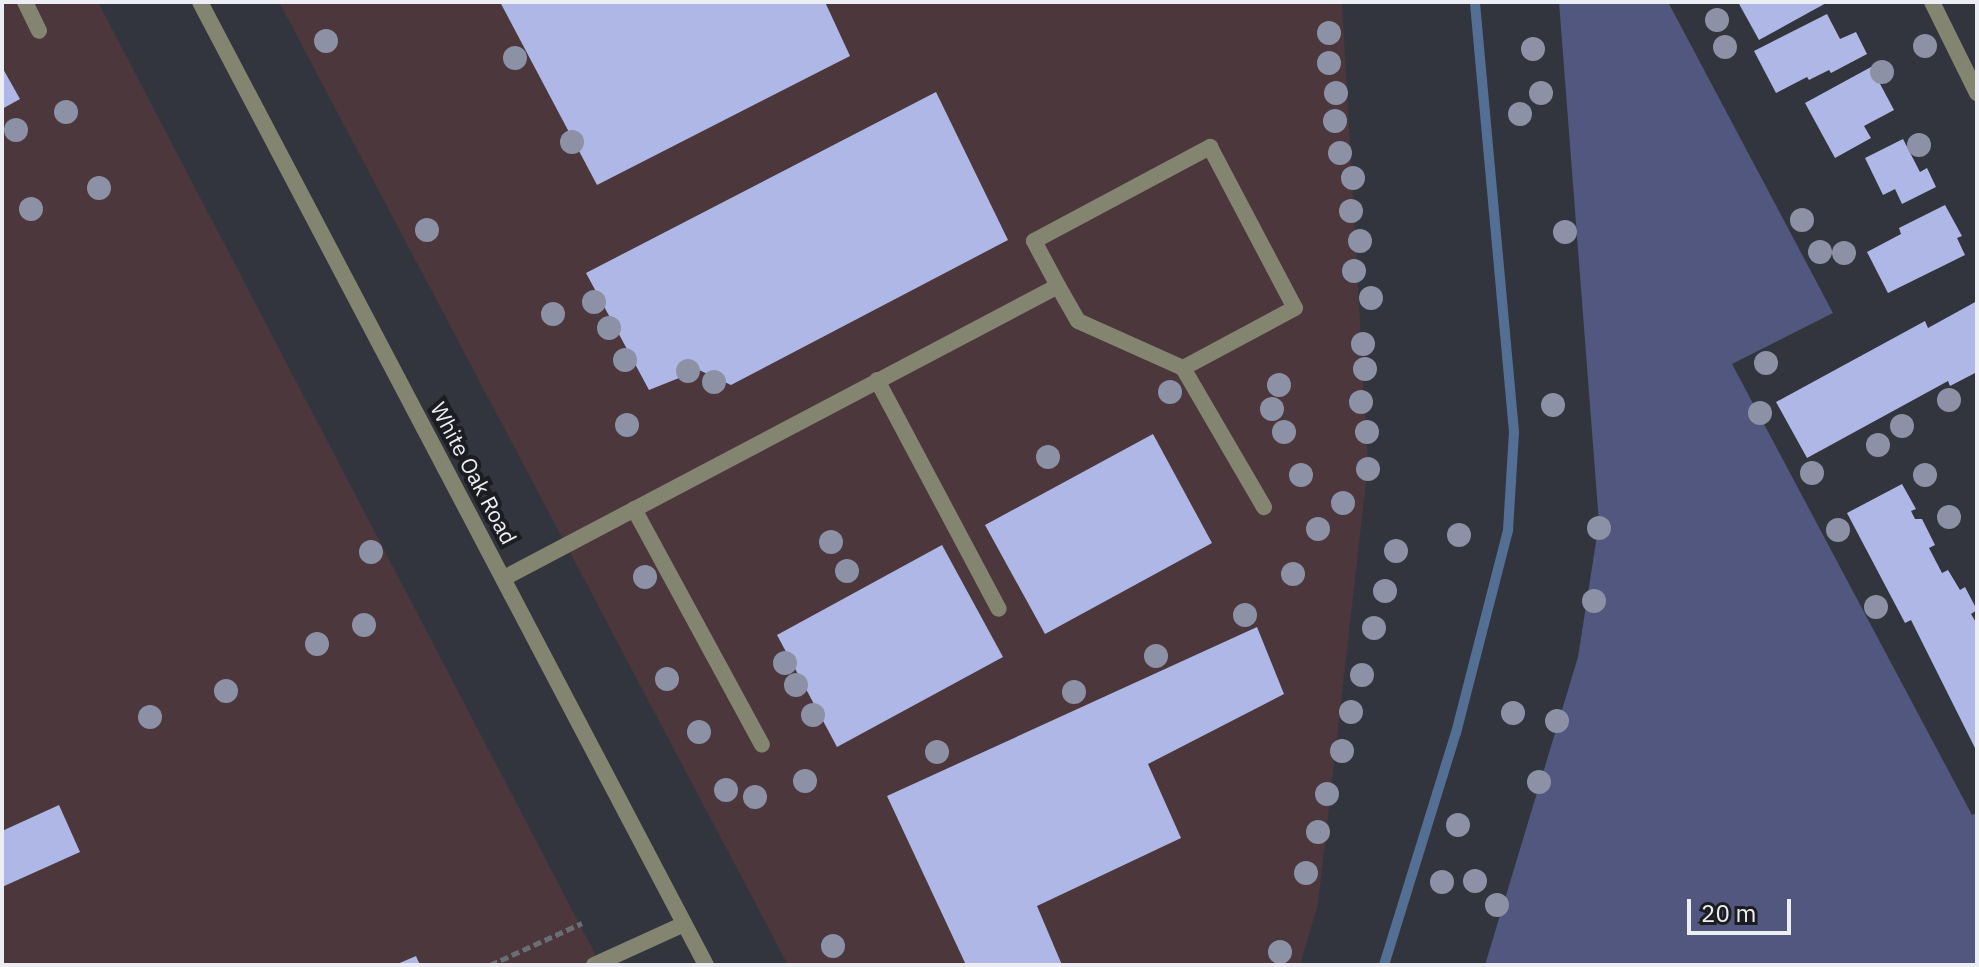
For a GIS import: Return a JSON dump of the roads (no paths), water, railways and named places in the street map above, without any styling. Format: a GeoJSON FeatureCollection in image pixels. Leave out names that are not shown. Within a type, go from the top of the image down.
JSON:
{"type":"FeatureCollection","features":[{"type":"Feature","properties":{"kind":"street"},"geometry":{"type":"LineString","coordinates":[[25,2],[39,31]]}},
{"type":"Feature","properties":{"kind":"street","name":"White Oak Road"},"geometry":{"type":"LineString","coordinates":[[200,2],[706,965]]}},
{"type":"Feature","properties":{"kind":"street"},"geometry":{"type":"LineString","coordinates":[[1932,2],[1977,93]]}},
{"type":"Feature","properties":{"kind":"street"},"geometry":{"type":"LineString","coordinates":[[1183,368],[1295,308],[1210,147],[1034,241],[1078,321],[1183,368],[1264,507]]}},
{"type":"Feature","properties":{"kind":"street"},"geometry":{"type":"LineString","coordinates":[[504,578],[1058,286]]}},
{"type":"Feature","properties":{"kind":"street"},"geometry":{"type":"LineString","coordinates":[[877,380],[999,609]]}},
{"type":"Feature","properties":{"kind":"street"},"geometry":{"type":"LineString","coordinates":[[634,509],[762,745]]}},
{"type":"Feature","properties":{"kind":"street"},"geometry":{"type":"LineString","coordinates":[[594,965],[684,924]]}},
{"type":"Feature","properties":{"kind":"waterway"},"geometry":{"type":"LineString","coordinates":[[1384,965],[1456,733],[1508,530],[1514,432],[1475,2]]}}]}
